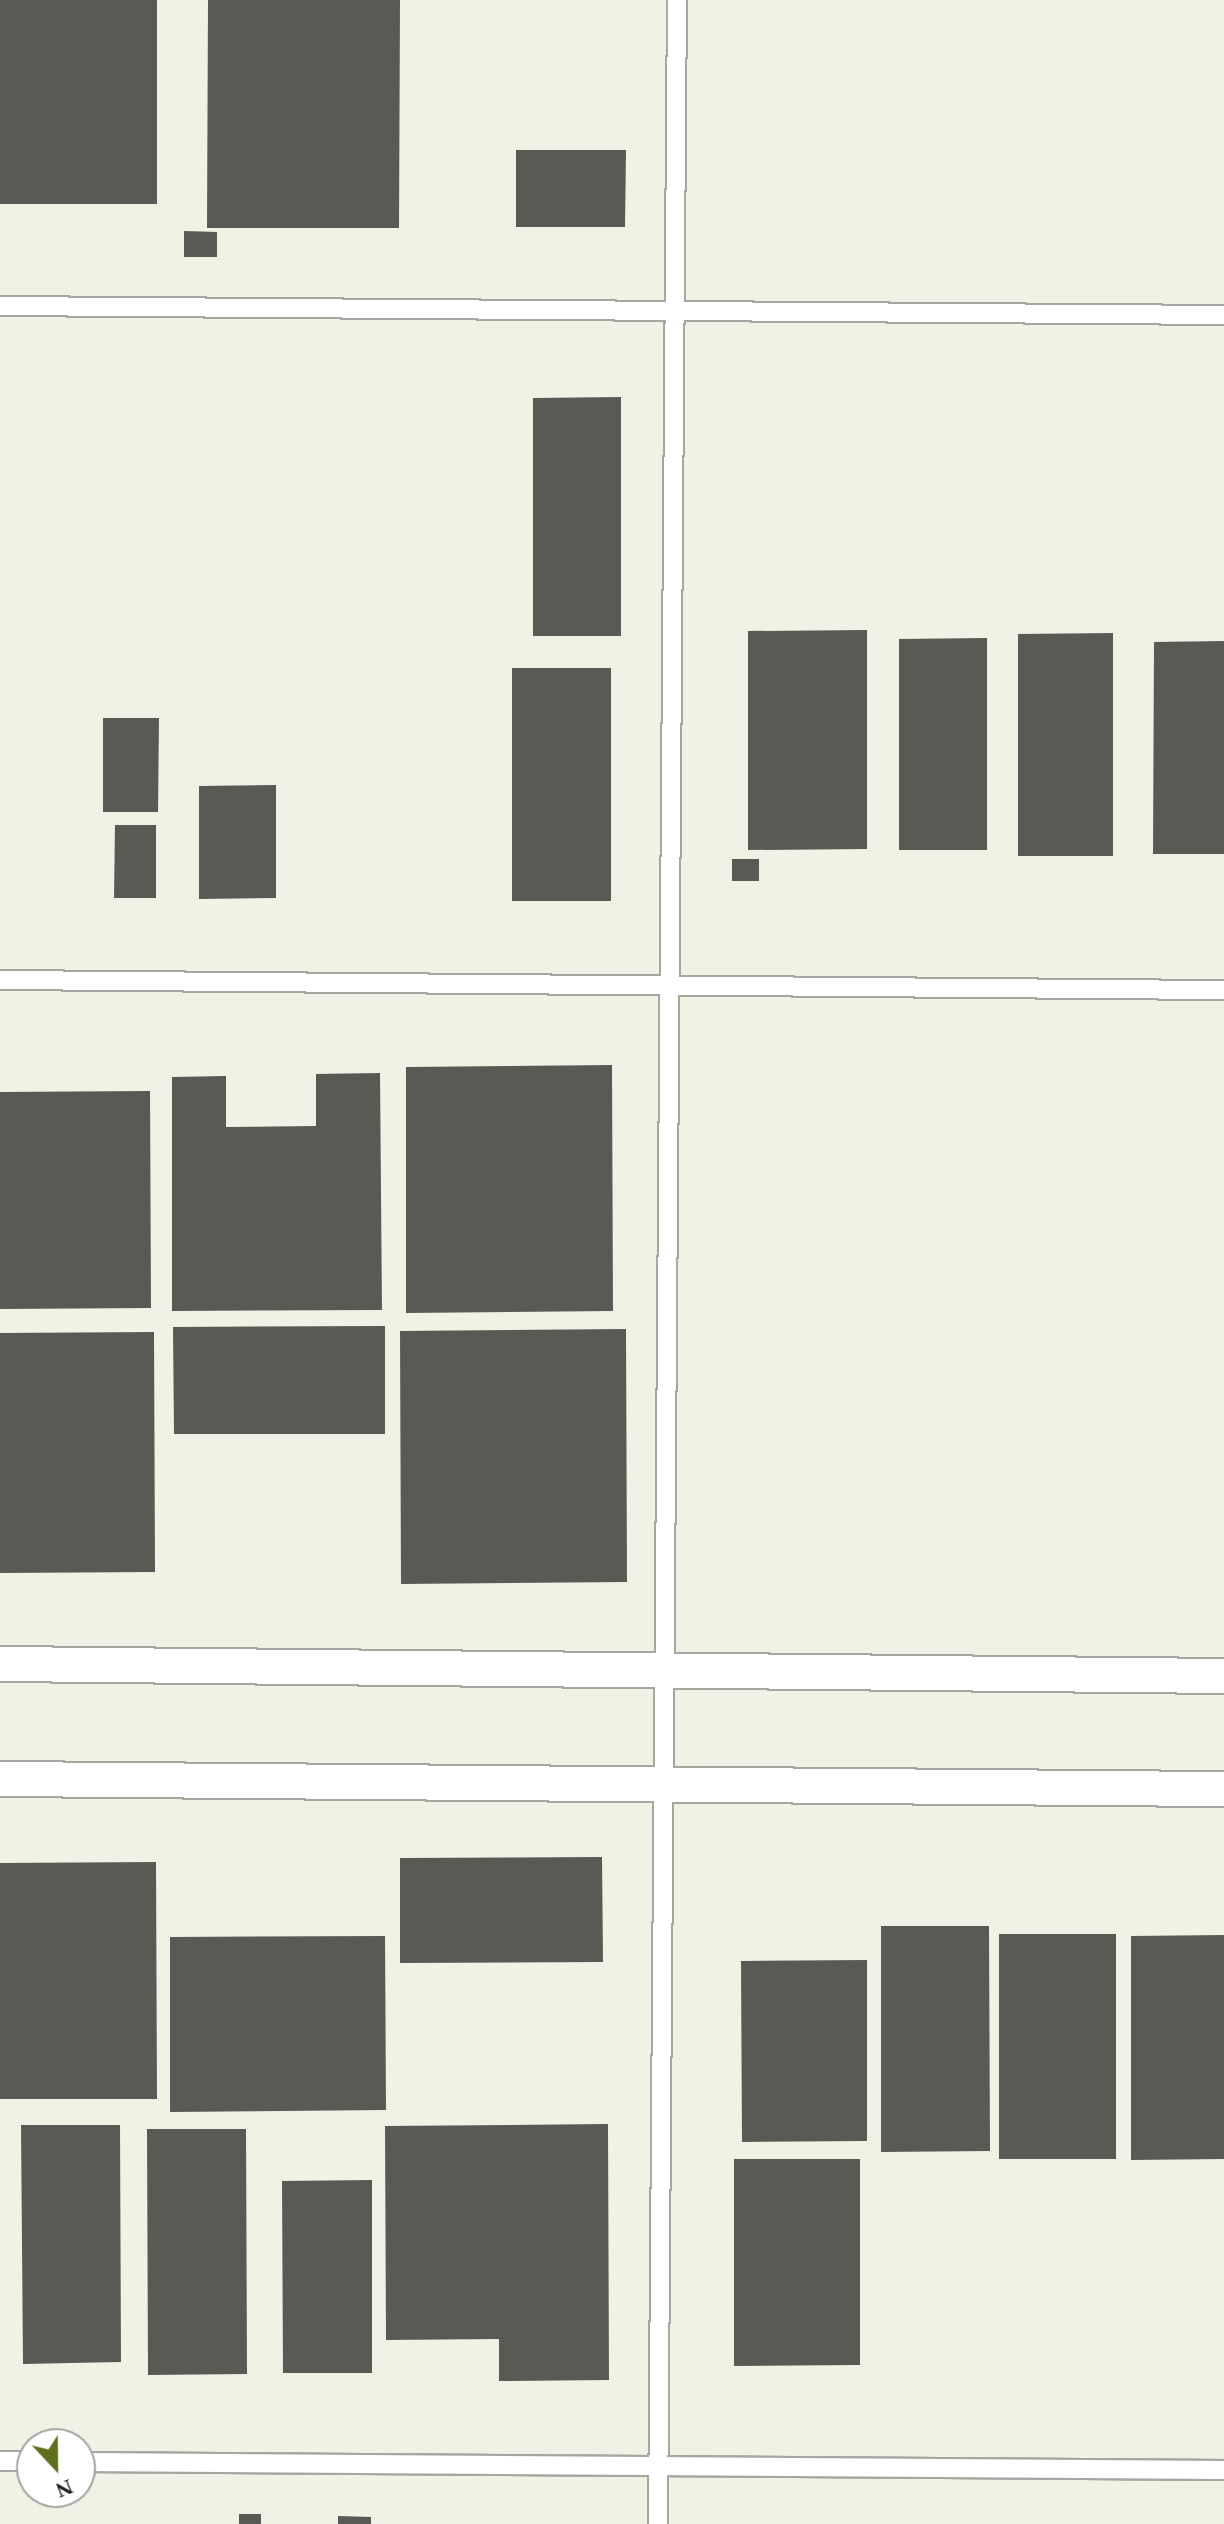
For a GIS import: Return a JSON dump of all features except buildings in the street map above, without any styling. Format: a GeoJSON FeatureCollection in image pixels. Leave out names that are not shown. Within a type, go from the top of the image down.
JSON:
{"type":"FeatureCollection","features":[{"type":"Feature","properties":{"kind":"street"},"geometry":{"type":"LineString","coordinates":[[0,1664],[1224,1676]]}},
{"type":"Feature","properties":{"kind":"street"},"geometry":{"type":"LineString","coordinates":[[0,1779],[1224,1789]]}},
{"type":"Feature","properties":{"kind":"lane"},"geometry":{"type":"LineString","coordinates":[[658,2524],[677,0]]}},
{"type":"Feature","properties":{"kind":"lane"},"geometry":{"type":"LineString","coordinates":[[0,306],[1224,315]]}},
{"type":"Feature","properties":{"kind":"lane"},"geometry":{"type":"LineString","coordinates":[[0,980],[1224,990]]}},
{"type":"Feature","properties":{"kind":"lane"},"geometry":{"type":"LineString","coordinates":[[96,2462],[1224,2470]]}},
{"type":"Feature","properties":{"kind":"shaded area"},"geometry":{"type":"Polygon","coordinates":[[[0,0],[1224,0],[1224,2524],[0,2524],[0,0]]]}}]}
